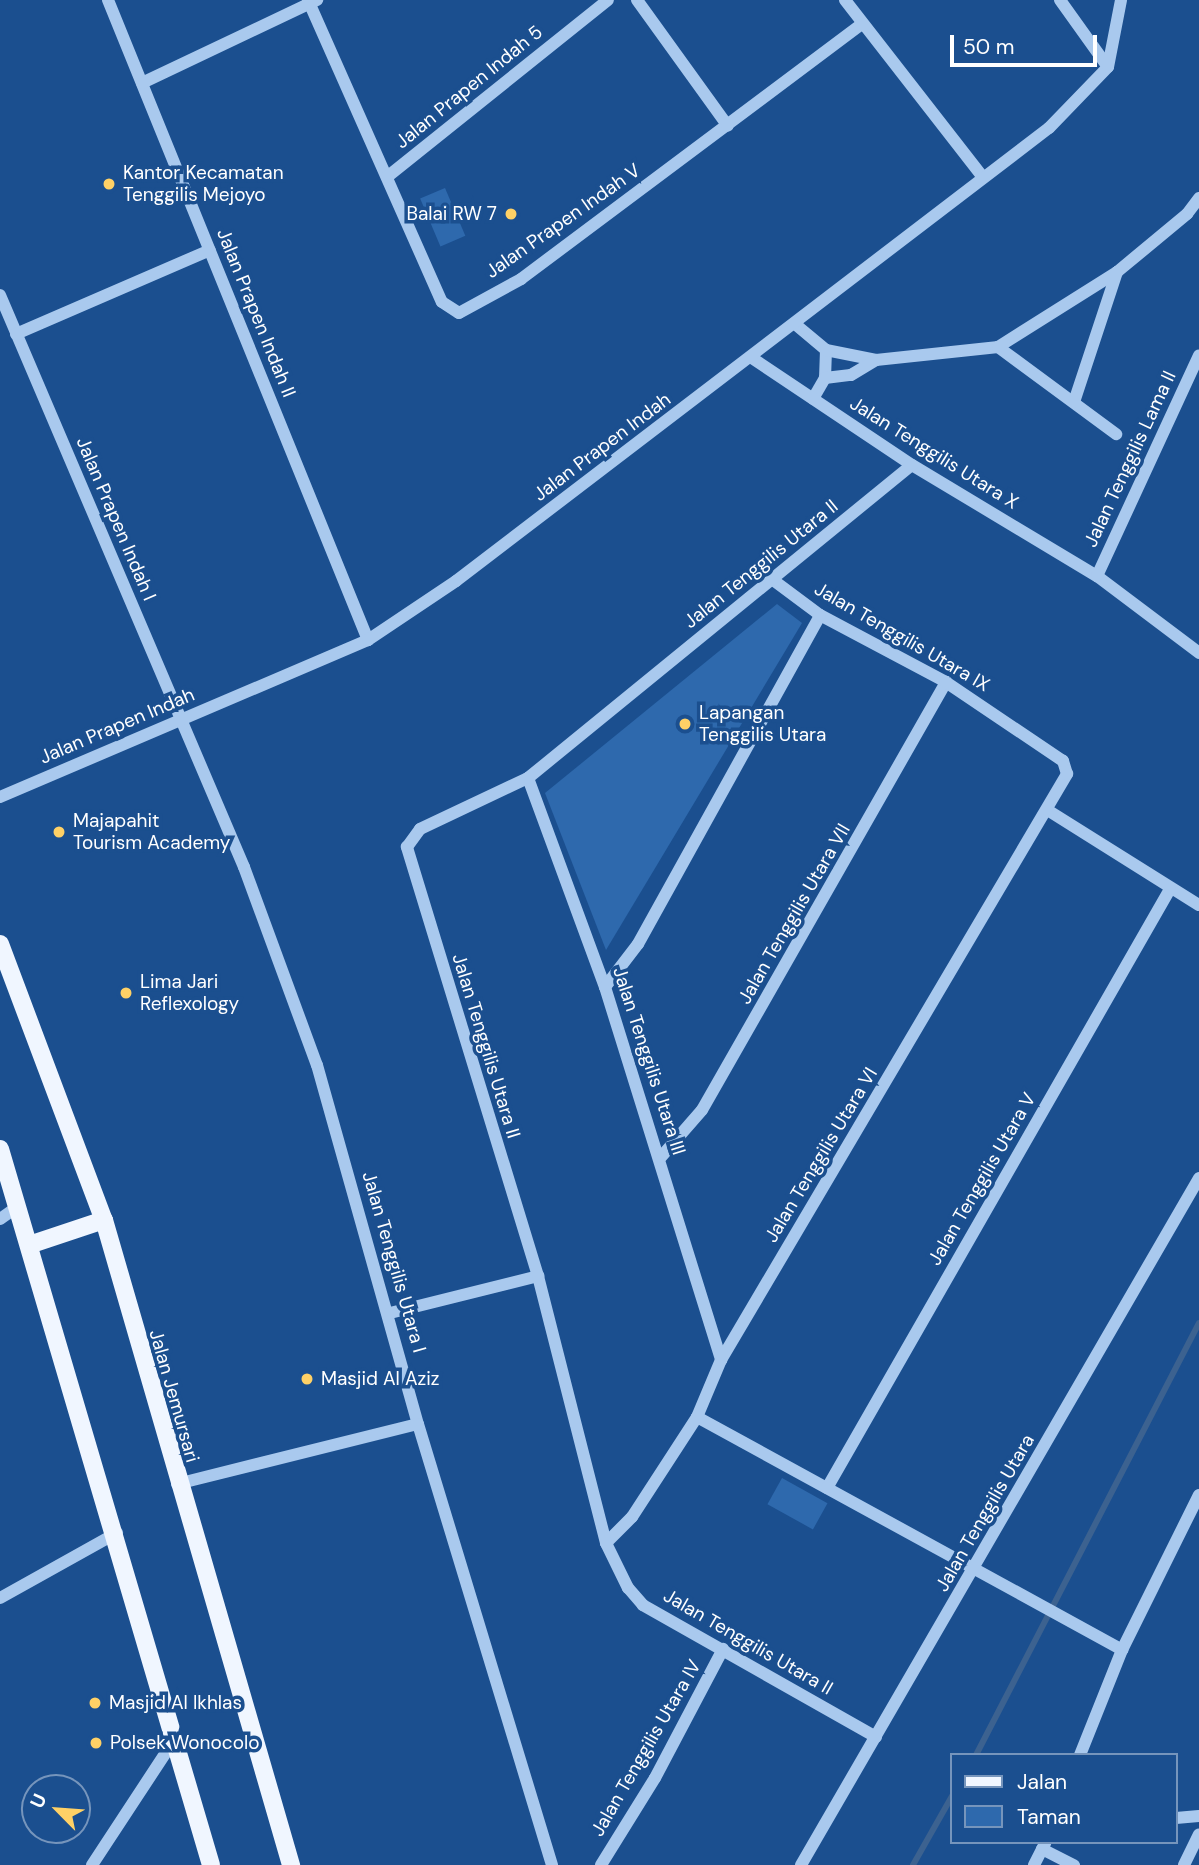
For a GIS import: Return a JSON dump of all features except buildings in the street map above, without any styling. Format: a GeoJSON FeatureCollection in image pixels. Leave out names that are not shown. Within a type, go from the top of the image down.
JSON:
{"type":"FeatureCollection","features":[{"type":"Feature","properties":{"kind":"main road","name":"Jalan Jemursari"},"geometry":{"type":"LineString","coordinates":[[0,944],[104,1220],[177,1484],[291,1865]]}},
{"type":"Feature","properties":{"kind":"main road"},"geometry":{"type":"LineString","coordinates":[[0,1149],[117,1533],[211,1865]]}},
{"type":"Feature","properties":{"kind":"main road"},"geometry":{"type":"LineString","coordinates":[[29,1245],[104,1220]]}},
{"type":"Feature","properties":{"kind":"street","name":"Jalan Prapen Indah II"},"geometry":{"type":"LineString","coordinates":[[108,0],[368,639]]}},
{"type":"Feature","properties":{"kind":"street","name":"Jalan Prapen Indah 5"},"geometry":{"type":"LineString","coordinates":[[387,177],[608,0]]}},
{"type":"Feature","properties":{"kind":"street"},"geometry":{"type":"LineString","coordinates":[[637,0],[728,126]]}},
{"type":"Feature","properties":{"kind":"street"},"geometry":{"type":"LineString","coordinates":[[845,0],[982,177]]}},
{"type":"Feature","properties":{"kind":"street"},"geometry":{"type":"LineString","coordinates":[[1060,0],[1108,67]]}},
{"type":"Feature","properties":{"kind":"street"},"geometry":{"type":"LineString","coordinates":[[1108,67],[1121,0]]}},
{"type":"Feature","properties":{"kind":"street"},"geometry":{"type":"LineString","coordinates":[[142,83],[312,2]]}},
{"type":"Feature","properties":{"kind":"street","name":"Jalan Prapen Indah V"},"geometry":{"type":"LineString","coordinates":[[312,2],[442,302],[458,313],[520,279],[862,24]]}},
{"type":"Feature","properties":{"kind":"street","name":"Jalan Prapen Indah"},"geometry":{"type":"LineString","coordinates":[[0,797],[368,639],[456,581],[752,358],[982,177],[1049,128],[1108,67]]}},
{"type":"Feature","properties":{"kind":"street"},"geometry":{"type":"LineString","coordinates":[[795,324],[826,351],[876,360],[998,347],[1116,272],[1187,214],[1199,198]]}},
{"type":"Feature","properties":{"kind":"street"},"geometry":{"type":"LineString","coordinates":[[16,334],[210,250]]}},
{"type":"Feature","properties":{"kind":"street"},"geometry":{"type":"LineString","coordinates":[[1074,402],[1116,272]]}},
{"type":"Feature","properties":{"kind":"street","name":"Jalan Prapen Indah I"},"geometry":{"type":"LineString","coordinates":[[0,295],[181,719]]}},
{"type":"Feature","properties":{"kind":"street"},"geometry":{"type":"LineString","coordinates":[[998,347],[1116,434]]}},
{"type":"Feature","properties":{"kind":"street"},"geometry":{"type":"LineString","coordinates":[[813,399],[825,378],[826,351]]}},
{"type":"Feature","properties":{"kind":"street","name":"Jalan Tenggilis Lama II"},"geometry":{"type":"LineString","coordinates":[[1199,355],[1097,576],[1199,653]]}},
{"type":"Feature","properties":{"kind":"street","name":"Jalan Tenggilis Utara X"},"geometry":{"type":"LineString","coordinates":[[752,358],[912,465],[1097,576]]}},
{"type":"Feature","properties":{"kind":"street"},"geometry":{"type":"LineString","coordinates":[[825,378],[851,375],[876,360]]}},
{"type":"Feature","properties":{"kind":"street","name":"Jalan Tenggilis Utara II"},"geometry":{"type":"LineString","coordinates":[[876,1737],[643,1605],[628,1588],[606,1542],[538,1276],[407,857],[410,840],[420,829],[528,778],[912,465]]}},
{"type":"Feature","properties":{"kind":"street","name":"Jalan Tenggilis Utara IX"},"geometry":{"type":"LineString","coordinates":[[773,580],[820,615],[946,682],[1063,761],[1068,769],[1065,782]]}},
{"type":"Feature","properties":{"kind":"street"},"geometry":{"type":"LineString","coordinates":[[605,986],[638,944],[820,615]]}},
{"type":"Feature","properties":{"kind":"street","name":"Jalan Tenggilis Utara VII"},"geometry":{"type":"LineString","coordinates":[[661,1157],[702,1110],[946,682]]}},
{"type":"Feature","properties":{"kind":"street","name":"Jalan Tenggilis Utara I"},"geometry":{"type":"LineString","coordinates":[[181,719],[244,867],[317,1065],[390,1314],[418,1424],[552,1865]]}},
{"type":"Feature","properties":{"kind":"street","name":"Jalan Tenggilis Utara III"},"geometry":{"type":"LineString","coordinates":[[528,778],[605,986],[661,1157],[721,1360]]}},
{"type":"Feature","properties":{"kind":"street","name":"Jalan Tenggilis Utara VI"},"geometry":{"type":"LineString","coordinates":[[606,1542],[632,1517],[697,1417],[721,1360],[1065,782]]}},
{"type":"Feature","properties":{"kind":"street"},"geometry":{"type":"LineString","coordinates":[[1049,811],[1199,905]]}},
{"type":"Feature","properties":{"kind":"street","name":"Jalan Tenggilis Utara V"},"geometry":{"type":"LineString","coordinates":[[827,1488],[1170,889]]}},
{"type":"Feature","properties":{"kind":"street","name":"Jalan Tenggilis Utara"},"geometry":{"type":"LineString","coordinates":[[801,1865],[975,1570],[1199,1178]]}},
{"type":"Feature","properties":{"kind":"street"},"geometry":{"type":"LineString","coordinates":[[0,1219],[17,1207]]}},
{"type":"Feature","properties":{"kind":"street"},"geometry":{"type":"LineString","coordinates":[[390,1314],[538,1276]]}},
{"type":"Feature","properties":{"kind":"street"},"geometry":{"type":"LineString","coordinates":[[697,1417],[1122,1650]]}},
{"type":"Feature","properties":{"kind":"street"},"geometry":{"type":"LineString","coordinates":[[177,1484],[418,1424]]}},
{"type":"Feature","properties":{"kind":"street"},"geometry":{"type":"LineString","coordinates":[[1081,1753],[1122,1650],[1199,1495]]}},
{"type":"Feature","properties":{"kind":"street"},"geometry":{"type":"LineString","coordinates":[[0,1598],[117,1533]]}},
{"type":"Feature","properties":{"kind":"street","name":"Jalan Tenggilis Utara IV"},"geometry":{"type":"LineString","coordinates":[[601,1865],[655,1778],[723,1649]]}},
{"type":"Feature","properties":{"kind":"street"},"geometry":{"type":"LineString","coordinates":[[92,1865],[176,1737]]}},
{"type":"Feature","properties":{"kind":"street"},"geometry":{"type":"LineString","coordinates":[[1178,1818],[1199,1816]]}},
{"type":"Feature","properties":{"kind":"street"},"geometry":{"type":"LineString","coordinates":[[1184,1865],[1199,1834]]}},
{"type":"Feature","properties":{"kind":"street"},"geometry":{"type":"LineString","coordinates":[[1034,1865],[1043,1845],[1074,1865]]}},
{"type":"Feature","properties":{"kind":"green space"},"geometry":{"type":"Polygon","coordinates":[[[445,188],[465,236],[440,246],[420,199],[445,188]]]}},
{"type":"Feature","properties":{"kind":"green space","name":"Lapangan Tenggilis Utara"},"geometry":{"type":"Polygon","coordinates":[[[777,604],[802,623],[606,950],[545,793],[777,604]]]}},
{"type":"Feature","properties":{"kind":"green space"},"geometry":{"type":"Polygon","coordinates":[[[782,1478],[827,1503],[813,1529],[767,1504],[782,1478]]]}},
{"type":"Feature","properties":{"kind":"waterway"},"geometry":{"type":"LineString","coordinates":[[977,1753],[1199,1323]]}},
{"type":"Feature","properties":{"kind":"waterway"},"geometry":{"type":"LineString","coordinates":[[913,1865],[950,1800]]}},
{"type":"Feature","properties":{"kind":"place","name":"Kantor Kecamatan Tenggilis Mejoyo"},"geometry":{"type":"Point","coordinates":[109,184]}},
{"type":"Feature","properties":{"kind":"place","name":"Balai RW 7"},"geometry":{"type":"Point","coordinates":[511,214]}},
{"type":"Feature","properties":{"kind":"place","name":"Lapangan Tenggilis Utara"},"geometry":{"type":"Point","coordinates":[685,724]}},
{"type":"Feature","properties":{"kind":"place","name":"Majapahit Tourism Academy"},"geometry":{"type":"Point","coordinates":[59,832]}},
{"type":"Feature","properties":{"kind":"place","name":"Lima Jari Reflexology"},"geometry":{"type":"Point","coordinates":[126,993]}},
{"type":"Feature","properties":{"kind":"place","name":"Masjid Al Aziz"},"geometry":{"type":"Point","coordinates":[307,1379]}},
{"type":"Feature","properties":{"kind":"place","name":"Masjid Al Ikhlas"},"geometry":{"type":"Point","coordinates":[95,1703]}},
{"type":"Feature","properties":{"kind":"place","name":"Polsek Wonocolo"},"geometry":{"type":"Point","coordinates":[96,1743]}}]}
